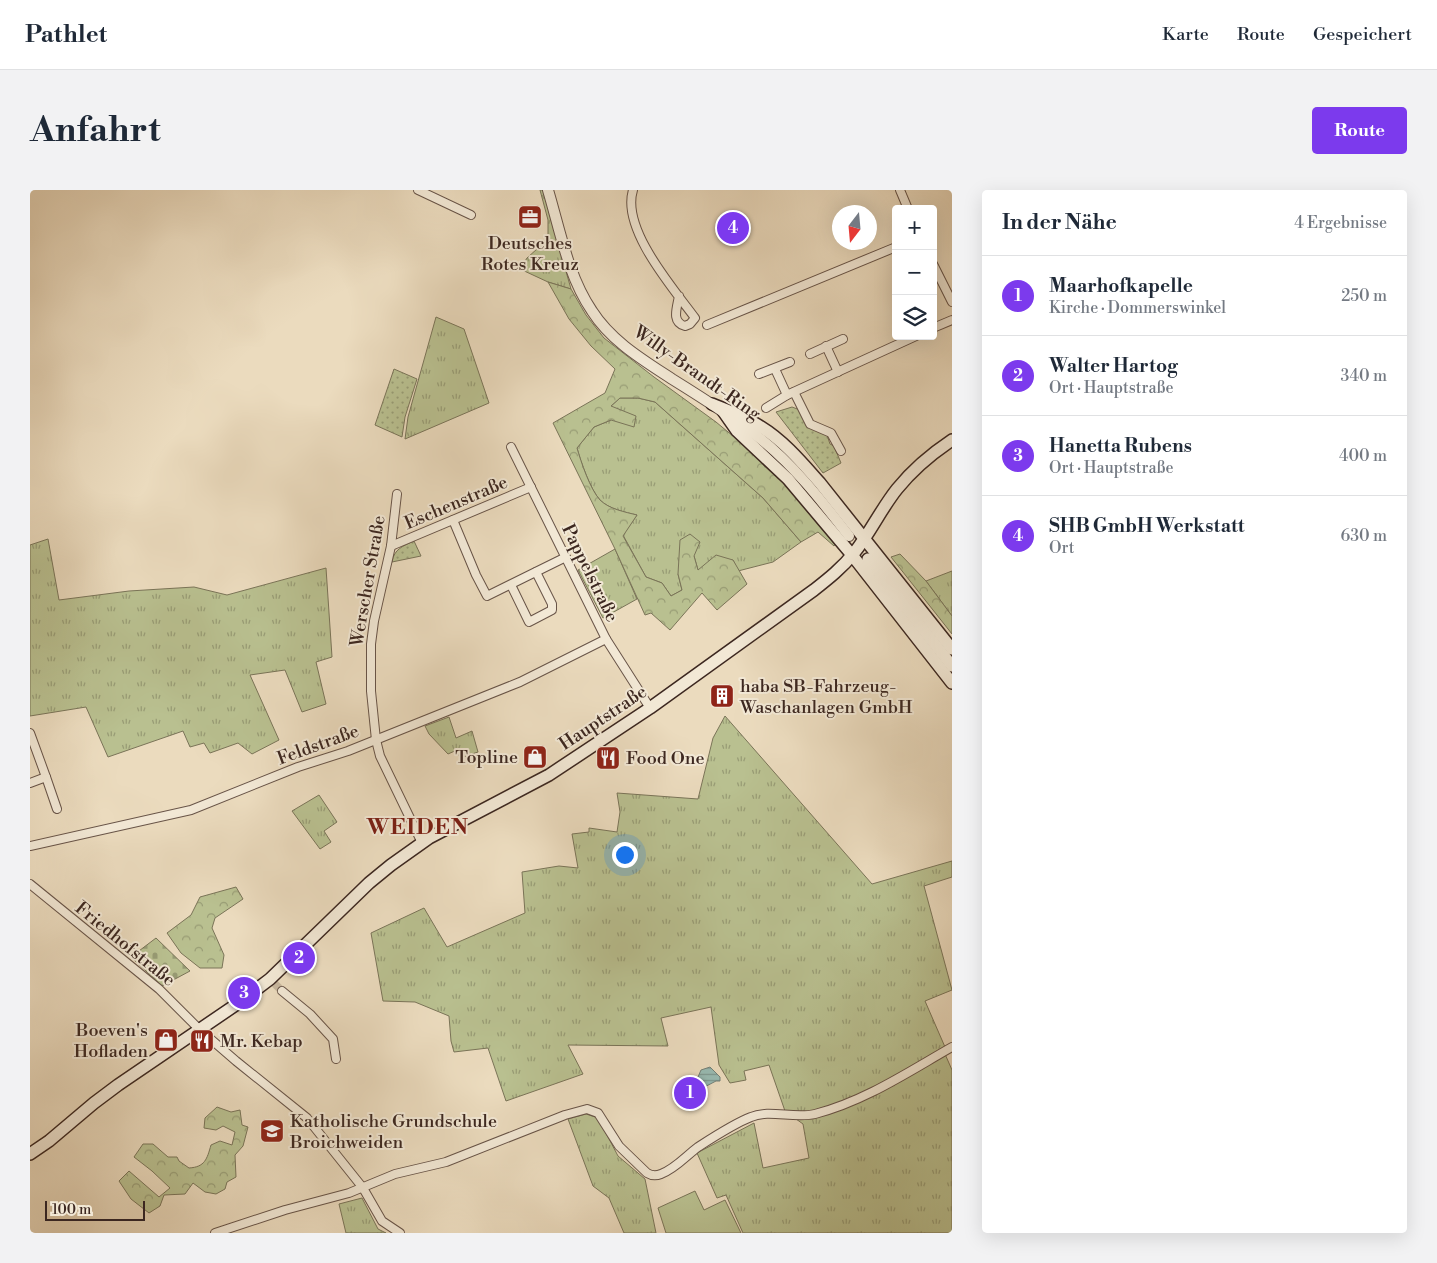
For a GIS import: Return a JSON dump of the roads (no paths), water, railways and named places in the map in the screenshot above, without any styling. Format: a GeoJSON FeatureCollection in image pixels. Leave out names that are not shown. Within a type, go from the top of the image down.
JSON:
{"type":"FeatureCollection","features":[{"type":"Feature","properties":{"kind":"main road"},"geometry":{"type":"LineString","coordinates":[[712,404],[754,422],[778,441],[820,483],[952,648]]}},
{"type":"Feature","properties":{"kind":"main road"},"geometry":{"type":"LineString","coordinates":[[723,411],[737,431],[788,479],[852,555],[952,683]]}},
{"type":"Feature","properties":{"kind":"main road","name":"Hauptstraße"},"geometry":{"type":"LineString","coordinates":[[30,1154],[49,1142],[118,1085],[272,981],[369,883],[422,843],[549,775],[650,708],[814,590],[834,574],[852,555],[910,474],[928,457],[952,440]]}},
{"type":"Feature","properties":{"kind":"main road"},"geometry":{"type":"LineString","coordinates":[[868,559],[952,666]]}},
{"type":"Feature","properties":{"kind":"street"},"geometry":{"type":"LineString","coordinates":[[418,190],[471,214]]}},
{"type":"Feature","properties":{"kind":"street","name":"Willy-Brandt-Ring"},"geometry":{"type":"LineString","coordinates":[[548,190],[574,274],[586,300],[600,322],[638,357],[723,411],[757,436],[790,466],[849,536]]}},
{"type":"Feature","properties":{"kind":"street"},"geometry":{"type":"LineString","coordinates":[[633,190],[631,198],[632,211],[642,243],[679,296]]}},
{"type":"Feature","properties":{"kind":"street"},"geometry":{"type":"LineString","coordinates":[[900,190],[906,205]]}},
{"type":"Feature","properties":{"kind":"street"},"geometry":{"type":"LineString","coordinates":[[707,325],[892,249]]}},
{"type":"Feature","properties":{"kind":"street"},"geometry":{"type":"LineString","coordinates":[[937,272],[952,302]]}},
{"type":"Feature","properties":{"kind":"street"},"geometry":{"type":"LineString","coordinates":[[937,326],[952,320]]}},
{"type":"Feature","properties":{"kind":"street"},"geometry":{"type":"LineString","coordinates":[[810,354],[842,339]]}},
{"type":"Feature","properties":{"kind":"street"},"geometry":{"type":"LineString","coordinates":[[766,408],[790,394],[907,340]]}},
{"type":"Feature","properties":{"kind":"street"},"geometry":{"type":"LineString","coordinates":[[826,346],[838,372]]}},
{"type":"Feature","properties":{"kind":"street"},"geometry":{"type":"LineString","coordinates":[[759,374],[790,362]]}},
{"type":"Feature","properties":{"kind":"street"},"geometry":{"type":"LineString","coordinates":[[775,368],[810,424],[830,433],[840,450]]}},
{"type":"Feature","properties":{"kind":"street","name":"Pappelstraße"},"geometry":{"type":"LineString","coordinates":[[511,447],[606,639],[650,708]]}},
{"type":"Feature","properties":{"kind":"street","name":"Eschenstraße"},"geometry":{"type":"LineString","coordinates":[[391,546],[531,488]]}},
{"type":"Feature","properties":{"kind":"street","name":"Werscher Straße"},"geometry":{"type":"LineString","coordinates":[[397,494],[391,546],[371,644],[371,691],[376,740],[385,769],[422,843]]}},
{"type":"Feature","properties":{"kind":"street"},"geometry":{"type":"LineString","coordinates":[[453,520],[487,596],[566,557]]}},
{"type":"Feature","properties":{"kind":"street"},"geometry":{"type":"LineString","coordinates":[[510,585],[529,622],[552,610],[552,604],[536,572]]}},
{"type":"Feature","properties":{"kind":"street","name":"Feldstraße"},"geometry":{"type":"LineString","coordinates":[[30,846],[191,810],[298,766],[348,752],[520,682],[606,639]]}},
{"type":"Feature","properties":{"kind":"street"},"geometry":{"type":"LineString","coordinates":[[30,733],[57,808]]}},
{"type":"Feature","properties":{"kind":"street"},"geometry":{"type":"LineString","coordinates":[[30,783],[46,777]]}},
{"type":"Feature","properties":{"kind":"street","name":"Friedhofstraße"},"geometry":{"type":"LineString","coordinates":[[30,884],[159,989],[199,1029],[236,1061],[308,1118],[363,1188],[382,1221],[400,1233]]}},
{"type":"Feature","properties":{"kind":"street"},"geometry":{"type":"LineString","coordinates":[[282,991],[310,1014],[333,1039],[336,1059]]}},
{"type":"Feature","properties":{"kind":"street"},"geometry":{"type":"LineString","coordinates":[[216,1233],[285,1210],[334,1198],[395,1174],[446,1162],[587,1109],[598,1113],[618,1146],[647,1173],[651,1176],[658,1175],[667,1172],[698,1147],[750,1117],[760,1114],[803,1116],[831,1108],[879,1088],[952,1046]]}},
{"type":"Feature","properties":{"kind":"water"},"geometry":{"type":"Polygon","coordinates":[[[710,1067],[720,1077],[720,1081],[716,1081],[695,1092],[693,1091],[690,1084],[691,1080],[698,1077],[701,1070],[710,1067]]]}},
{"type":"Feature","properties":{"kind":"tunnel"},"geometry":{"type":"LineString","coordinates":[[274,983],[282,991]]}},
{"type":"Feature","properties":{"kind":"place","name":"Deutsches Rotes Kreuz"},"geometry":{"type":"Point","coordinates":[530,217]}},
{"type":"Feature","properties":{"kind":"place","name":"SHB GmbH Werkstatt"},"geometry":{"type":"Point","coordinates":[733,228]}},
{"type":"Feature","properties":{"kind":"place","name":"haba SB-Fahrzeug- Waschanlagen GmbH"},"geometry":{"type":"Point","coordinates":[722,696]}},
{"type":"Feature","properties":{"kind":"place","name":"Topline"},"geometry":{"type":"Point","coordinates":[535,757]}},
{"type":"Feature","properties":{"kind":"place","name":"Food One"},"geometry":{"type":"Point","coordinates":[608,758]}},
{"type":"Feature","properties":{"kind":"place","name":"Walter Hartog"},"geometry":{"type":"Point","coordinates":[299,958]}},
{"type":"Feature","properties":{"kind":"place","name":"Hanetta Rubens"},"geometry":{"type":"Point","coordinates":[244,993]}},
{"type":"Feature","properties":{"kind":"place","name":"Boeven's Hofladen"},"geometry":{"type":"Point","coordinates":[166,1040]}},
{"type":"Feature","properties":{"kind":"place","name":"Mr. Kebap"},"geometry":{"type":"Point","coordinates":[202,1041]}},
{"type":"Feature","properties":{"kind":"place","name":"Maarhofkapelle"},"geometry":{"type":"Point","coordinates":[690,1093]}},
{"type":"Feature","properties":{"kind":"place","name":"Katholische Grundschule Broichweiden"},"geometry":{"type":"Point","coordinates":[272,1131]}},
{"type":"Feature","properties":{"kind":"district","name":"WEIDEN"},"geometry":{"type":"Point","coordinates":[418,827]}}]}
